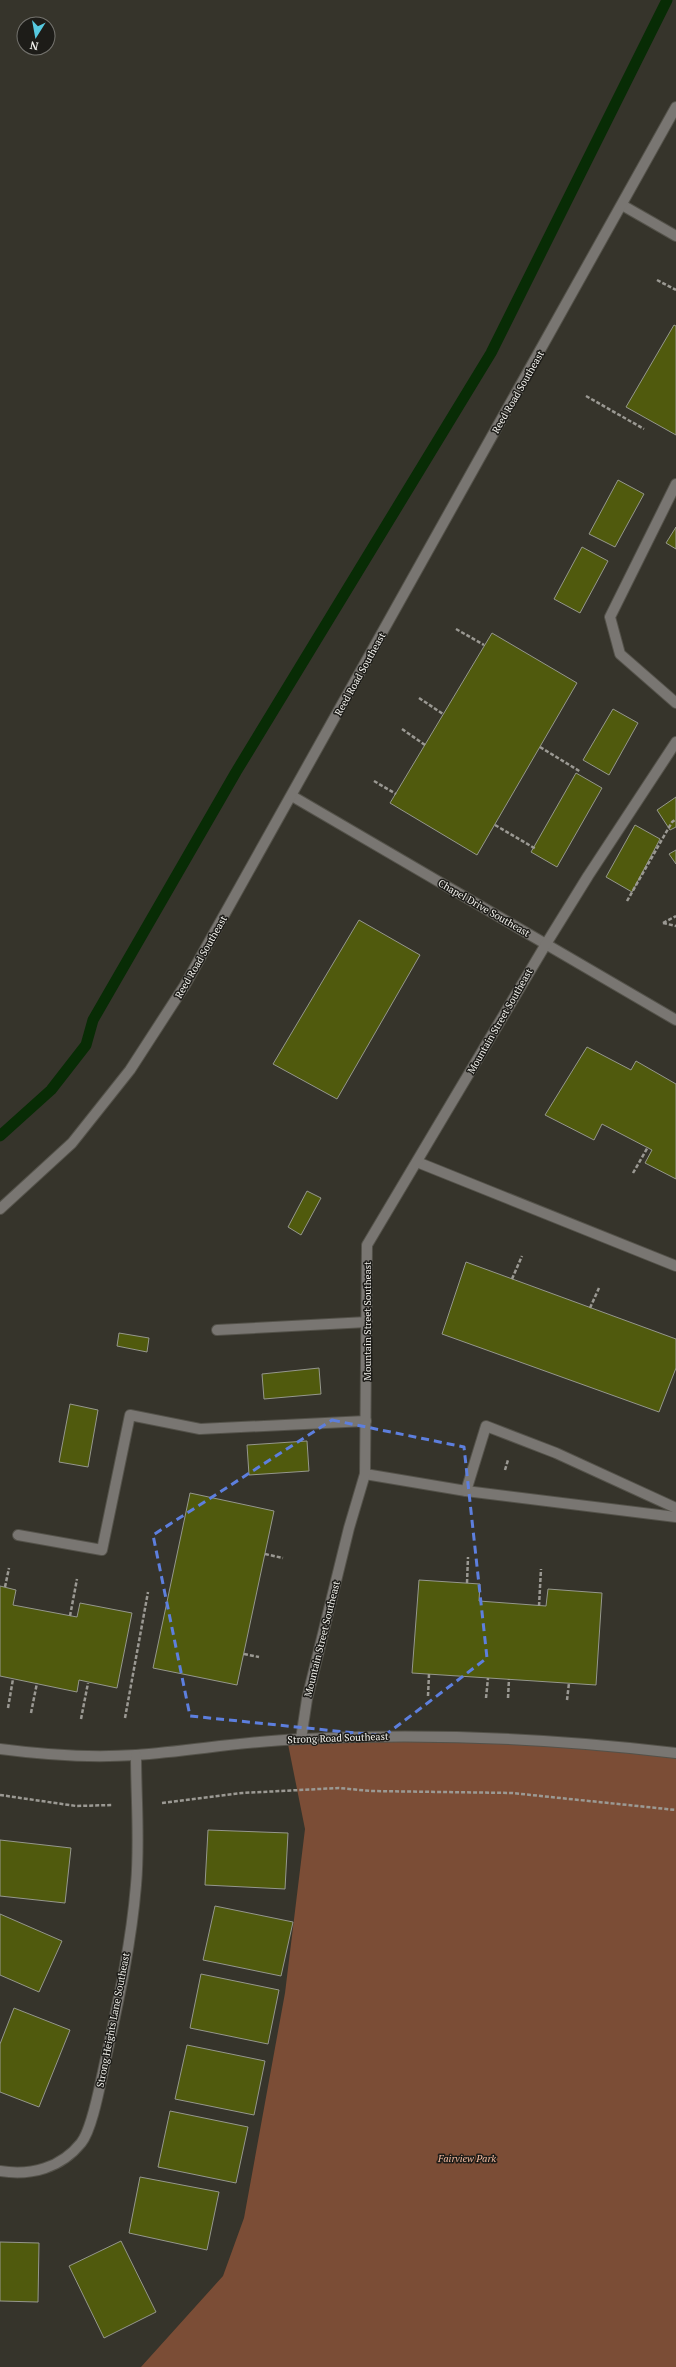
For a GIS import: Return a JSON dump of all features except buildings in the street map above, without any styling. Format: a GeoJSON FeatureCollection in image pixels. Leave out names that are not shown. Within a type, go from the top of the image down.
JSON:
{"type":"FeatureCollection","features":[{"type":"Feature","properties":{"kind":"street","name":"Reed Road Southeast"},"geometry":{"type":"LineString","coordinates":[[0,1209],[72,1143],[130,1070],[185,985],[676,107]]}},
{"type":"Feature","properties":{"kind":"street"},"geometry":{"type":"LineString","coordinates":[[622,206],[676,236]]}},
{"type":"Feature","properties":{"kind":"street"},"geometry":{"type":"LineString","coordinates":[[676,484],[610,617],[620,654],[676,703]]}},
{"type":"Feature","properties":{"kind":"street","name":"Mountain Street Southeast"},"geometry":{"type":"LineString","coordinates":[[301,1739],[307,1699],[349,1528],[365,1474],[367,1245],[418,1162],[546,944],[588,876],[676,742]]}},
{"type":"Feature","properties":{"kind":"street","name":"Chapel Drive Southeast"},"geometry":{"type":"LineString","coordinates":[[292,796],[676,1020]]}},
{"type":"Feature","properties":{"kind":"street"},"geometry":{"type":"LineString","coordinates":[[418,1162],[676,1266]]}},
{"type":"Feature","properties":{"kind":"street"},"geometry":{"type":"LineString","coordinates":[[217,1330],[367,1322]]}},
{"type":"Feature","properties":{"kind":"street"},"geometry":{"type":"LineString","coordinates":[[18,1535],[102,1550],[130,1415],[200,1429],[366,1421]]}},
{"type":"Feature","properties":{"kind":"street"},"geometry":{"type":"LineString","coordinates":[[466,1491],[486,1426],[556,1453],[676,1508]]}},
{"type":"Feature","properties":{"kind":"street"},"geometry":{"type":"LineString","coordinates":[[365,1474],[466,1491],[676,1517]]}},
{"type":"Feature","properties":{"kind":"street","name":"Strong Road Southeast"},"geometry":{"type":"LineString","coordinates":[[0,1749],[51,1756],[136,1755],[238,1742],[427,1735],[520,1738],[676,1752]]}},
{"type":"Feature","properties":{"kind":"street","name":"Strong Heights Lane Southeast"},"geometry":{"type":"LineString","coordinates":[[0,2171],[29,2173],[48,2168],[66,2158],[82,2142],[96,2104],[124,1974],[136,1884],[136,1755]]}},
{"type":"Feature","properties":{"kind":"path"},"geometry":{"type":"LineString","coordinates":[[657,280],[676,290]]}},
{"type":"Feature","properties":{"kind":"path"},"geometry":{"type":"LineString","coordinates":[[586,396],[644,429]]}},
{"type":"Feature","properties":{"kind":"path"},"geometry":{"type":"LineString","coordinates":[[456,630],[484,646]]}},
{"type":"Feature","properties":{"kind":"path"},"geometry":{"type":"LineString","coordinates":[[419,698],[443,714]]}},
{"type":"Feature","properties":{"kind":"path"},"geometry":{"type":"LineString","coordinates":[[402,729],[425,745]]}},
{"type":"Feature","properties":{"kind":"path"},"geometry":{"type":"LineString","coordinates":[[540,748],[581,772]]}},
{"type":"Feature","properties":{"kind":"path"},"geometry":{"type":"LineString","coordinates":[[374,781],[396,794]]}},
{"type":"Feature","properties":{"kind":"path"},"geometry":{"type":"LineString","coordinates":[[627,901],[672,822],[676,819]]}},
{"type":"Feature","properties":{"kind":"path"},"geometry":{"type":"LineString","coordinates":[[495,825],[536,849]]}},
{"type":"Feature","properties":{"kind":"path"},"geometry":{"type":"LineString","coordinates":[[676,916],[663,923],[676,926]]}},
{"type":"Feature","properties":{"kind":"path"},"geometry":{"type":"LineString","coordinates":[[633,1173],[648,1147]]}},
{"type":"Feature","properties":{"kind":"path"},"geometry":{"type":"LineString","coordinates":[[512,1279],[522,1256]]}},
{"type":"Feature","properties":{"kind":"path"},"geometry":{"type":"LineString","coordinates":[[590,1308],[599,1288]]}},
{"type":"Feature","properties":{"kind":"path"},"geometry":{"type":"LineString","coordinates":[[265,1554],[283,1558]]}},
{"type":"Feature","properties":{"kind":"path"},"geometry":{"type":"LineString","coordinates":[[467,1583],[468,1557]]}},
{"type":"Feature","properties":{"kind":"path"},"geometry":{"type":"LineString","coordinates":[[5,1587],[9,1568]]}},
{"type":"Feature","properties":{"kind":"path"},"geometry":{"type":"LineString","coordinates":[[539,1606],[541,1569]]}},
{"type":"Feature","properties":{"kind":"path"},"geometry":{"type":"LineString","coordinates":[[70,1616],[77,1579]]}},
{"type":"Feature","properties":{"kind":"path"},"geometry":{"type":"LineString","coordinates":[[125,1718],[148,1592]]}},
{"type":"Feature","properties":{"kind":"path"},"geometry":{"type":"LineString","coordinates":[[244,1654],[260,1657]]}},
{"type":"Feature","properties":{"kind":"path"},"geometry":{"type":"LineString","coordinates":[[428,1696],[429,1674]]}},
{"type":"Feature","properties":{"kind":"path"},"geometry":{"type":"LineString","coordinates":[[486,1698],[488,1678]]}},
{"type":"Feature","properties":{"kind":"path"},"geometry":{"type":"LineString","coordinates":[[8,1708],[13,1679]]}},
{"type":"Feature","properties":{"kind":"path"},"geometry":{"type":"LineString","coordinates":[[508,1698],[509,1679]]}},
{"type":"Feature","properties":{"kind":"path"},"geometry":{"type":"LineString","coordinates":[[31,1713],[37,1683]]}},
{"type":"Feature","properties":{"kind":"path"},"geometry":{"type":"LineString","coordinates":[[81,1719],[88,1683]]}},
{"type":"Feature","properties":{"kind":"path"},"geometry":{"type":"LineString","coordinates":[[567,1700],[569,1683]]}},
{"type":"Feature","properties":{"kind":"path"},"geometry":{"type":"LineString","coordinates":[[0,1795],[76,1806],[136,1806],[242,1793],[340,1788],[371,1791],[512,1793],[676,1810]]}},
{"type":"Feature","properties":{"kind":"highlighted area"},"geometry":{"type":"Polygon","coordinates":[[[332,1420],[464,1447],[487,1658],[384,1736],[190,1716],[153,1535],[332,1420]]]}},
{"type":"Feature","properties":{"kind":"green space","name":"Fairview Park"},"geometry":{"type":"Polygon","coordinates":[[[369,1736],[676,1753],[676,2367],[141,2367],[223,2276],[244,2218],[285,1993],[305,1829],[287,1739],[369,1736]]]}},
{"type":"Feature","properties":{"kind":"waterway"},"geometry":{"type":"LineString","coordinates":[[0,1136],[51,1090],[86,1045],[93,1020],[236,772],[491,353],[667,0]]}}]}
